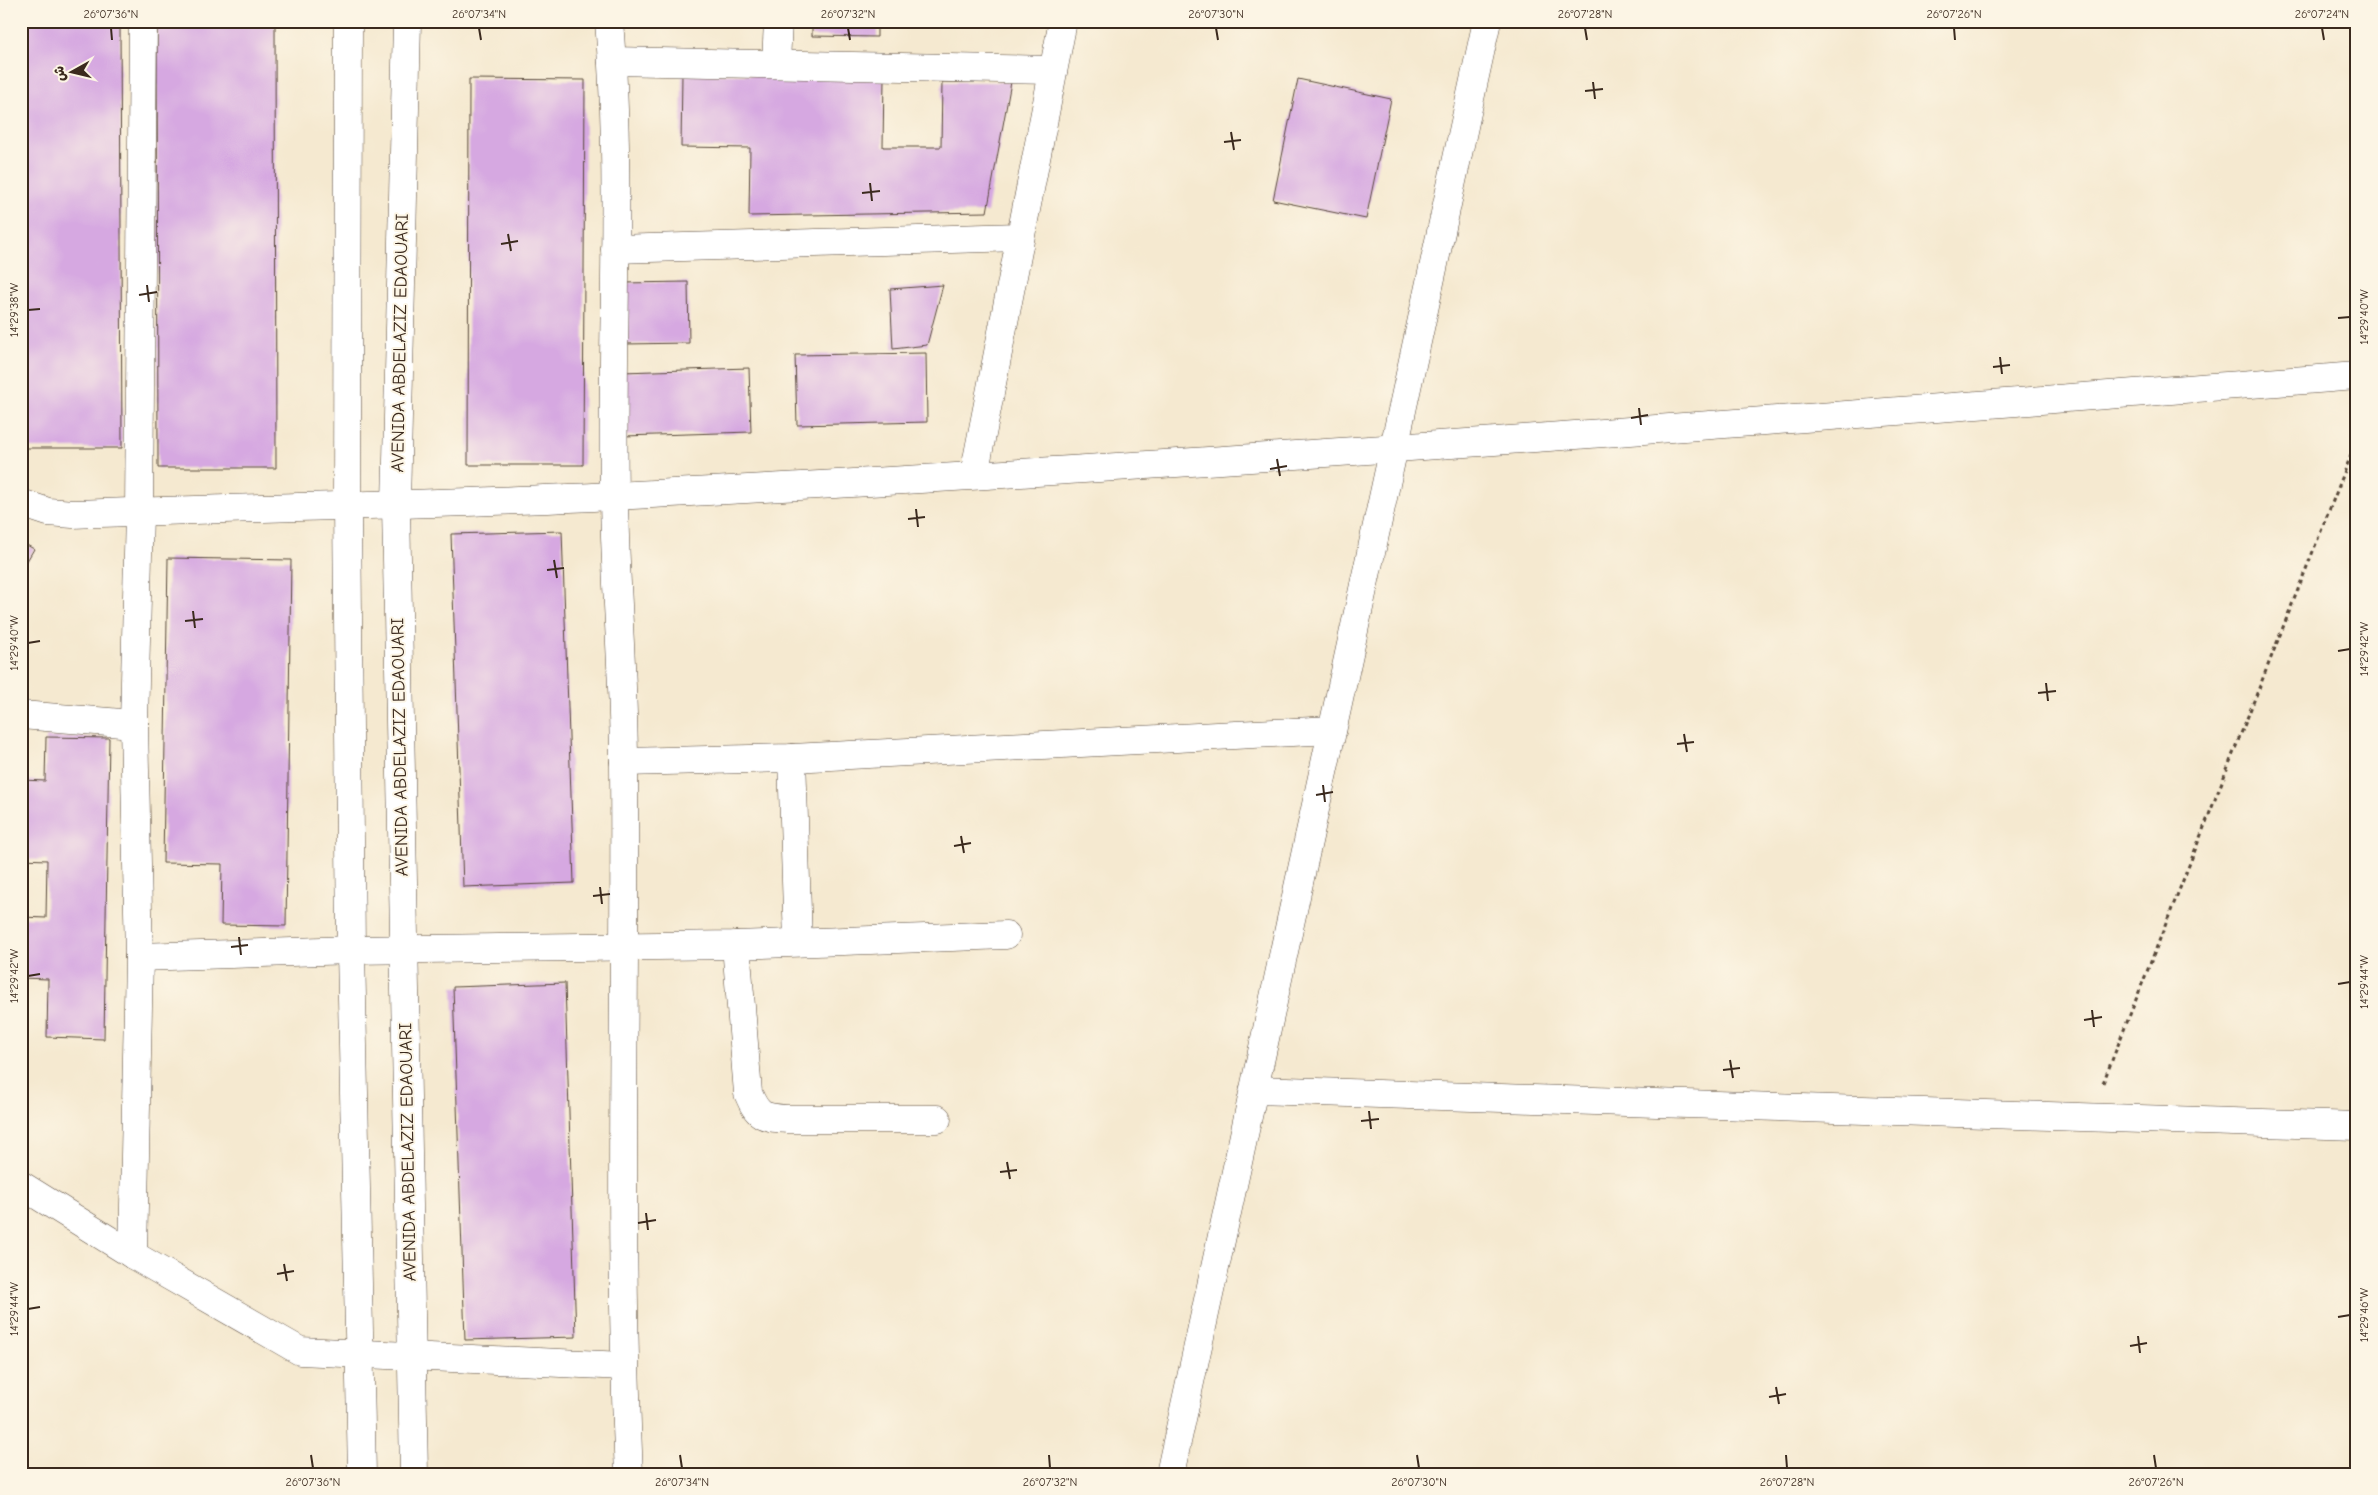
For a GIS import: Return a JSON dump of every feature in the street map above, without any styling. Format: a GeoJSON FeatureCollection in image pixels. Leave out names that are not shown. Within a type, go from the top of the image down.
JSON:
{"type":"FeatureCollection","features":[{"type":"Feature","properties":{"kind":"street"},"geometry":{"type":"LineString","coordinates":[[133,1254],[139,957],[134,724],[139,512],[143,21]]}},
{"type":"Feature","properties":{"kind":"street"},"geometry":{"type":"LineString","coordinates":[[348,21],[347,506],[351,950],[362,1474]]}},
{"type":"Feature","properties":{"kind":"street","name":"AVENIDA ABDELAZIZ EDAOUARI"},"geometry":{"type":"LineString","coordinates":[[407,21],[396,506],[414,1474]]}},
{"type":"Feature","properties":{"kind":"street"},"geometry":{"type":"LineString","coordinates":[[609,21],[612,61],[615,249],[614,496],[624,762],[624,1366],[629,1474]]}},
{"type":"Feature","properties":{"kind":"street"},"geometry":{"type":"LineString","coordinates":[[776,63],[778,21]]}},
{"type":"Feature","properties":{"kind":"street"},"geometry":{"type":"LineString","coordinates":[[974,475],[1063,21]]}},
{"type":"Feature","properties":{"kind":"street"},"geometry":{"type":"LineString","coordinates":[[1170,1474],[1487,21]]}},
{"type":"Feature","properties":{"kind":"street"},"geometry":{"type":"LineString","coordinates":[[612,61],[1053,70]]}},
{"type":"Feature","properties":{"kind":"street"},"geometry":{"type":"LineString","coordinates":[[615,249],[1020,237]]}},
{"type":"Feature","properties":{"kind":"street"},"geometry":{"type":"LineString","coordinates":[[21,503],[48,512],[73,514],[396,506],[614,496],[1394,448],[2357,376]]}},
{"type":"Feature","properties":{"kind":"street"},"geometry":{"type":"LineString","coordinates":[[21,715],[134,724]]}},
{"type":"Feature","properties":{"kind":"street"},"geometry":{"type":"LineString","coordinates":[[624,762],[792,758],[1332,730]]}},
{"type":"Feature","properties":{"kind":"street"},"geometry":{"type":"LineString","coordinates":[[792,758],[798,942]]}},
{"type":"Feature","properties":{"kind":"street"},"geometry":{"type":"LineString","coordinates":[[139,957],[351,950],[736,945],[1006,935]]}},
{"type":"Feature","properties":{"kind":"street"},"geometry":{"type":"LineString","coordinates":[[736,945],[748,1093],[755,1109],[764,1117],[787,1119],[937,1119]]}},
{"type":"Feature","properties":{"kind":"street"},"geometry":{"type":"LineString","coordinates":[[1254,1090],[2357,1126]]}},
{"type":"Feature","properties":{"kind":"street"},"geometry":{"type":"LineString","coordinates":[[21,1185],[133,1254],[300,1351],[624,1366]]}},
{"type":"Feature","properties":{"kind":"path"},"geometry":{"type":"LineString","coordinates":[[2090,1117],[2357,440]]}},
{"type":"Feature","properties":{"kind":"building"},"geometry":{"type":"Polygon","coordinates":[[[21,21],[120,21],[122,448],[21,448],[21,21]]]}},
{"type":"Feature","properties":{"kind":"building"},"geometry":{"type":"Polygon","coordinates":[[[157,21],[275,21],[276,468],[158,468],[157,21]]]}},
{"type":"Feature","properties":{"kind":"building"},"geometry":{"type":"Polygon","coordinates":[[[812,21],[877,21],[877,37],[812,36],[812,21]]]}},
{"type":"Feature","properties":{"kind":"building"},"geometry":{"type":"Polygon","coordinates":[[[682,74],[884,77],[883,147],[941,147],[942,82],[1011,82],[987,212],[749,216],[750,148],[681,147],[682,74]]]}},
{"type":"Feature","properties":{"kind":"building"},"geometry":{"type":"Polygon","coordinates":[[[469,79],[585,80],[583,465],[468,465],[469,79]]]}},
{"type":"Feature","properties":{"kind":"building"},"geometry":{"type":"Polygon","coordinates":[[[1298,79],[1391,99],[1366,219],[1273,200],[1298,79]]]}},
{"type":"Feature","properties":{"kind":"building"},"geometry":{"type":"Polygon","coordinates":[[[688,282],[689,343],[625,344],[623,283],[688,282]]]}},
{"type":"Feature","properties":{"kind":"building"},"geometry":{"type":"Polygon","coordinates":[[[943,285],[927,345],[893,349],[890,289],[943,285]]]}},
{"type":"Feature","properties":{"kind":"building"},"geometry":{"type":"Polygon","coordinates":[[[926,353],[927,422],[797,425],[795,355],[926,353]]]}},
{"type":"Feature","properties":{"kind":"building"},"geometry":{"type":"Polygon","coordinates":[[[749,368],[751,432],[624,436],[622,372],[749,368]]]}},
{"type":"Feature","properties":{"kind":"building"},"geometry":{"type":"Polygon","coordinates":[[[562,531],[574,883],[463,887],[451,534],[562,531]]]}},
{"type":"Feature","properties":{"kind":"building"},"geometry":{"type":"Polygon","coordinates":[[[21,542],[34,549],[21,571],[21,542]]]}},
{"type":"Feature","properties":{"kind":"building"},"geometry":{"type":"Polygon","coordinates":[[[168,558],[291,560],[286,926],[221,925],[222,864],[163,863],[168,558]]]}},
{"type":"Feature","properties":{"kind":"building"},"geometry":{"type":"Polygon","coordinates":[[[46,737],[109,738],[104,1039],[47,1037],[48,979],[21,978],[21,917],[46,918],[47,860],[21,859],[21,780],[45,781],[46,737]]]}},
{"type":"Feature","properties":{"kind":"building"},"geometry":{"type":"Polygon","coordinates":[[[565,983],[576,1337],[465,1340],[453,987],[565,983]]]}}]}
